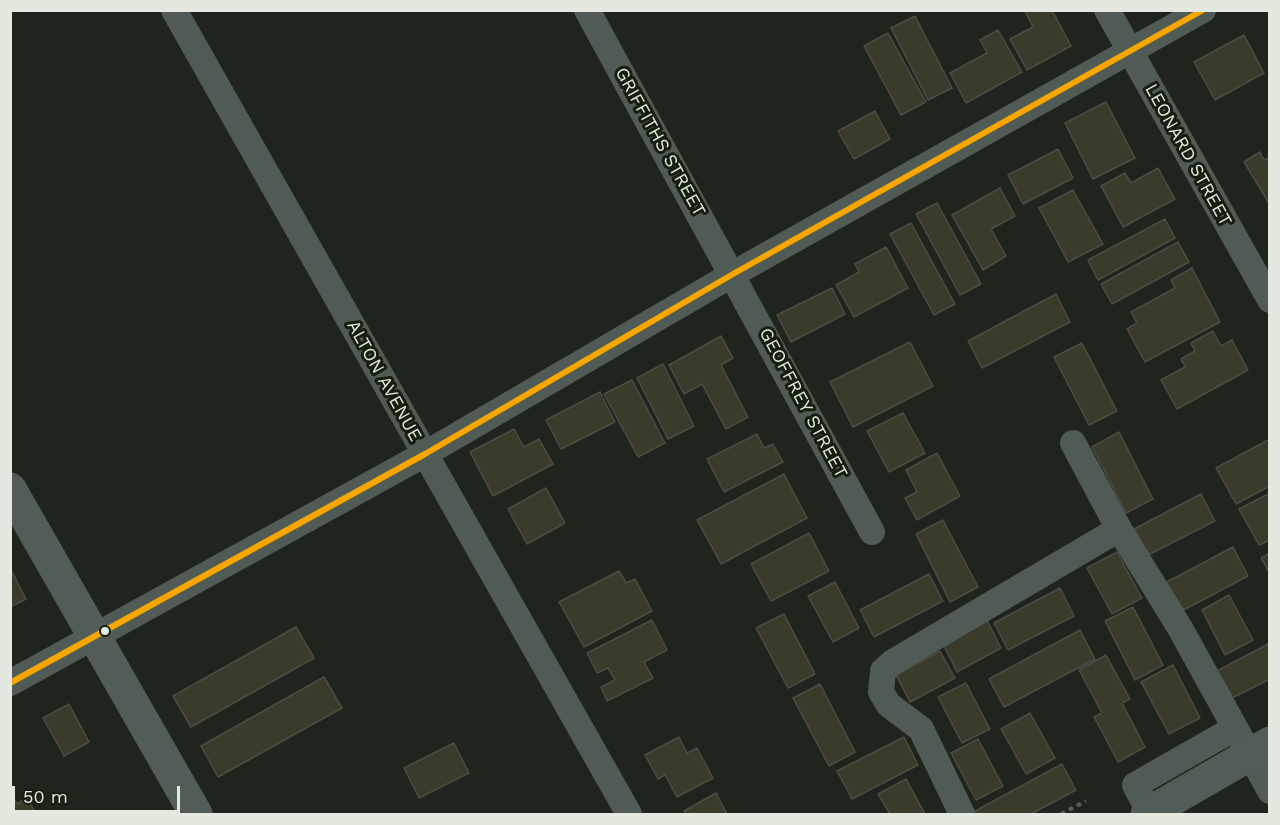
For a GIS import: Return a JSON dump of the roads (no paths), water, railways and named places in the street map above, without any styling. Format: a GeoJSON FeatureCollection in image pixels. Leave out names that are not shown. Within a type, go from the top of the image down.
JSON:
{"type":"FeatureCollection","features":[{"type":"Feature","properties":{"kind":"street","name":"ALTON AVENUE"},"geometry":{"type":"LineString","coordinates":[[174,10],[629,814]]}},
{"type":"Feature","properties":{"kind":"street","name":"GRIFFITHS STREET"},"geometry":{"type":"LineString","coordinates":[[587,10],[733,274]]}},
{"type":"Feature","properties":{"kind":"street","name":"LEONARD STREET"},"geometry":{"type":"LineString","coordinates":[[1107,10],[1269,300]]}},
{"type":"Feature","properties":{"kind":"street"},"geometry":{"type":"LineString","coordinates":[[10,683],[425,454],[733,274],[1203,10]]}},
{"type":"Feature","properties":{"kind":"street","name":"GEOFFREY STREET"},"geometry":{"type":"LineString","coordinates":[[733,274],[872,532]]}},
{"type":"Feature","properties":{"kind":"street"},"geometry":{"type":"LineString","coordinates":[[1073,443],[1119,529],[1157,588],[1259,760]]}},
{"type":"Feature","properties":{"kind":"street"},"geometry":{"type":"LineString","coordinates":[[10,489],[196,814]]}},
{"type":"Feature","properties":{"kind":"street"},"geometry":{"type":"LineString","coordinates":[[962,814],[921,729],[889,705],[881,692],[883,671],[893,662],[1119,529]]}},
{"type":"Feature","properties":{"kind":"street"},"geometry":{"type":"LineString","coordinates":[[1148,814],[1259,760]]}},
{"type":"Feature","properties":{"kind":"street"},"geometry":{"type":"LineString","coordinates":[[1188,814],[1259,760]]}}]}
